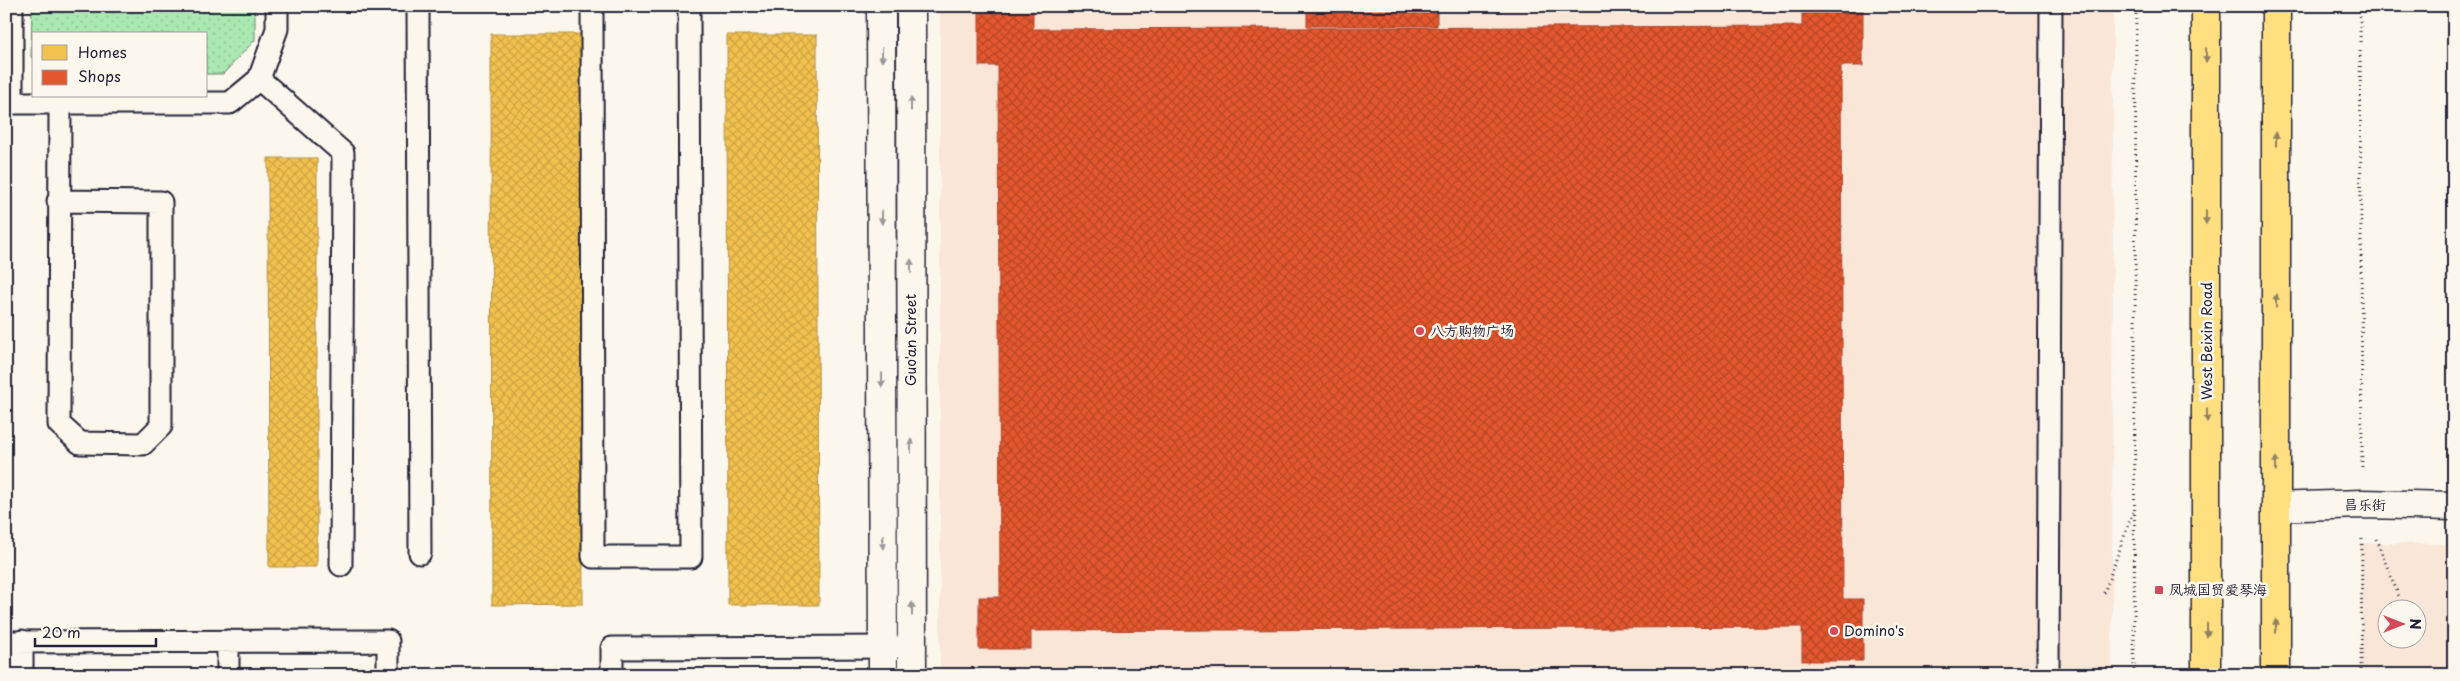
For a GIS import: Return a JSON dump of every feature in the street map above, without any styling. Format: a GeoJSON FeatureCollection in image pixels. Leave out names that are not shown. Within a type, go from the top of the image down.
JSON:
{"type":"FeatureCollection","features":[{"type":"Feature","properties":{"kind":"main road","name":"West Beixin Road"},"geometry":{"type":"LineString","coordinates":[[2206,6],[2206,675]]}},
{"type":"Feature","properties":{"kind":"main road"},"geometry":{"type":"LineString","coordinates":[[2276,6],[2276,675]]}},
{"type":"Feature","properties":{"kind":"street","name":"Guo'an Street"},"geometry":{"type":"LineString","coordinates":[[882,6],[883,675]]}},
{"type":"Feature","properties":{"kind":"street","name":"Guo'an Street"},"geometry":{"type":"LineString","coordinates":[[910,6],[912,675]]}},
{"type":"Feature","properties":{"kind":"street","name":"昌乐街"},"geometry":{"type":"LineString","coordinates":[[2276,507],[2362,504],[2454,506]]}},
{"type":"Feature","properties":{"kind":"lane"},"geometry":{"type":"LineString","coordinates":[[12,6],[9,102],[230,103],[259,79],[277,29],[277,6]]}},
{"type":"Feature","properties":{"kind":"lane"},"geometry":{"type":"LineString","coordinates":[[418,6],[420,553]]}},
{"type":"Feature","properties":{"kind":"lane"},"geometry":{"type":"LineString","coordinates":[[592,6],[593,557],[691,557],[690,6]]}},
{"type":"Feature","properties":{"kind":"lane"},"geometry":{"type":"LineString","coordinates":[[2048,675],[2051,6]]}},
{"type":"Feature","properties":{"kind":"lane"},"geometry":{"type":"LineString","coordinates":[[259,79],[343,153],[341,565]]}},
{"type":"Feature","properties":{"kind":"lane"},"geometry":{"type":"LineString","coordinates":[[58,201],[161,202],[161,426],[143,444],[80,443],[59,424],[58,201],[60,102]]}},
{"type":"Feature","properties":{"kind":"lane"},"geometry":{"type":"LineString","coordinates":[[22,675],[14,642],[388,642],[388,675]]}},
{"type":"Feature","properties":{"kind":"lane"},"geometry":{"type":"LineString","coordinates":[[228,642],[228,675]]}},
{"type":"Feature","properties":{"kind":"lane"},"geometry":{"type":"LineString","coordinates":[[612,675],[612,648],[912,647]]}},
{"type":"Feature","properties":{"kind":"path"},"geometry":{"type":"LineString","coordinates":[[2134,675],[2136,6]]}},
{"type":"Feature","properties":{"kind":"path"},"geometry":{"type":"LineString","coordinates":[[2360,6],[2361,675]]}},
{"type":"Feature","properties":{"kind":"path"},"geometry":{"type":"LineString","coordinates":[[2362,504],[2400,598]]}},
{"type":"Feature","properties":{"kind":"path"},"geometry":{"type":"LineString","coordinates":[[2104,593],[2134,507]]}},
{"type":"Feature","properties":{"kind":"shaded area","name":"八方购物广场"},"geometry":{"type":"Polygon","coordinates":[[[940,6],[2113,6],[2112,675],[940,675],[940,6]]]}},
{"type":"Feature","properties":{"kind":"shaded area"},"geometry":{"type":"Polygon","coordinates":[[[2360,543],[2454,544],[2454,675],[2360,675],[2360,543]]]}},
{"type":"Feature","properties":{"kind":"green space"},"geometry":{"type":"Polygon","coordinates":[[[32,6],[255,6],[255,40],[223,74],[208,74],[208,32],[32,32],[31,57],[32,6]]]}},
{"type":"Feature","properties":{"kind":"building: Homes"},"geometry":{"type":"Polygon","coordinates":[[[491,34],[581,34],[583,604],[492,605],[491,34]]]}},
{"type":"Feature","properties":{"kind":"building: Homes"},"geometry":{"type":"Polygon","coordinates":[[[727,35],[817,35],[819,605],[728,605],[727,35]]]}},
{"type":"Feature","properties":{"kind":"building: Homes"},"geometry":{"type":"Polygon","coordinates":[[[268,158],[317,158],[317,567],[269,567],[268,158]]]}},
{"type":"Feature","properties":{"kind":"building: Shops"},"geometry":{"type":"Polygon","coordinates":[[[1307,6],[1437,6],[1437,26],[1307,26],[1307,6]]]}},
{"type":"Feature","properties":{"kind":"building: Shops","name":"八方购物广场"},"geometry":{"type":"Polygon","coordinates":[[[1802,6],[1863,6],[1863,66],[1841,66],[1843,599],[1863,599],[1863,661],[1802,661],[1802,627],[1031,631],[1031,649],[979,649],[979,597],[1000,597],[998,66],[979,66],[979,12],[1033,12],[1033,29],[1802,26],[1802,6]]]}},
{"type":"Feature","properties":{"kind":"place","name":"八方购物广场"},"geometry":{"type":"Point","coordinates":[1420,331]}},
{"type":"Feature","properties":{"kind":"place","name":"凤城国贸爱琴海"},"geometry":{"type":"Point","coordinates":[2159,590]}},
{"type":"Feature","properties":{"kind":"place","name":"Domino's"},"geometry":{"type":"Point","coordinates":[1834,631]}}]}
